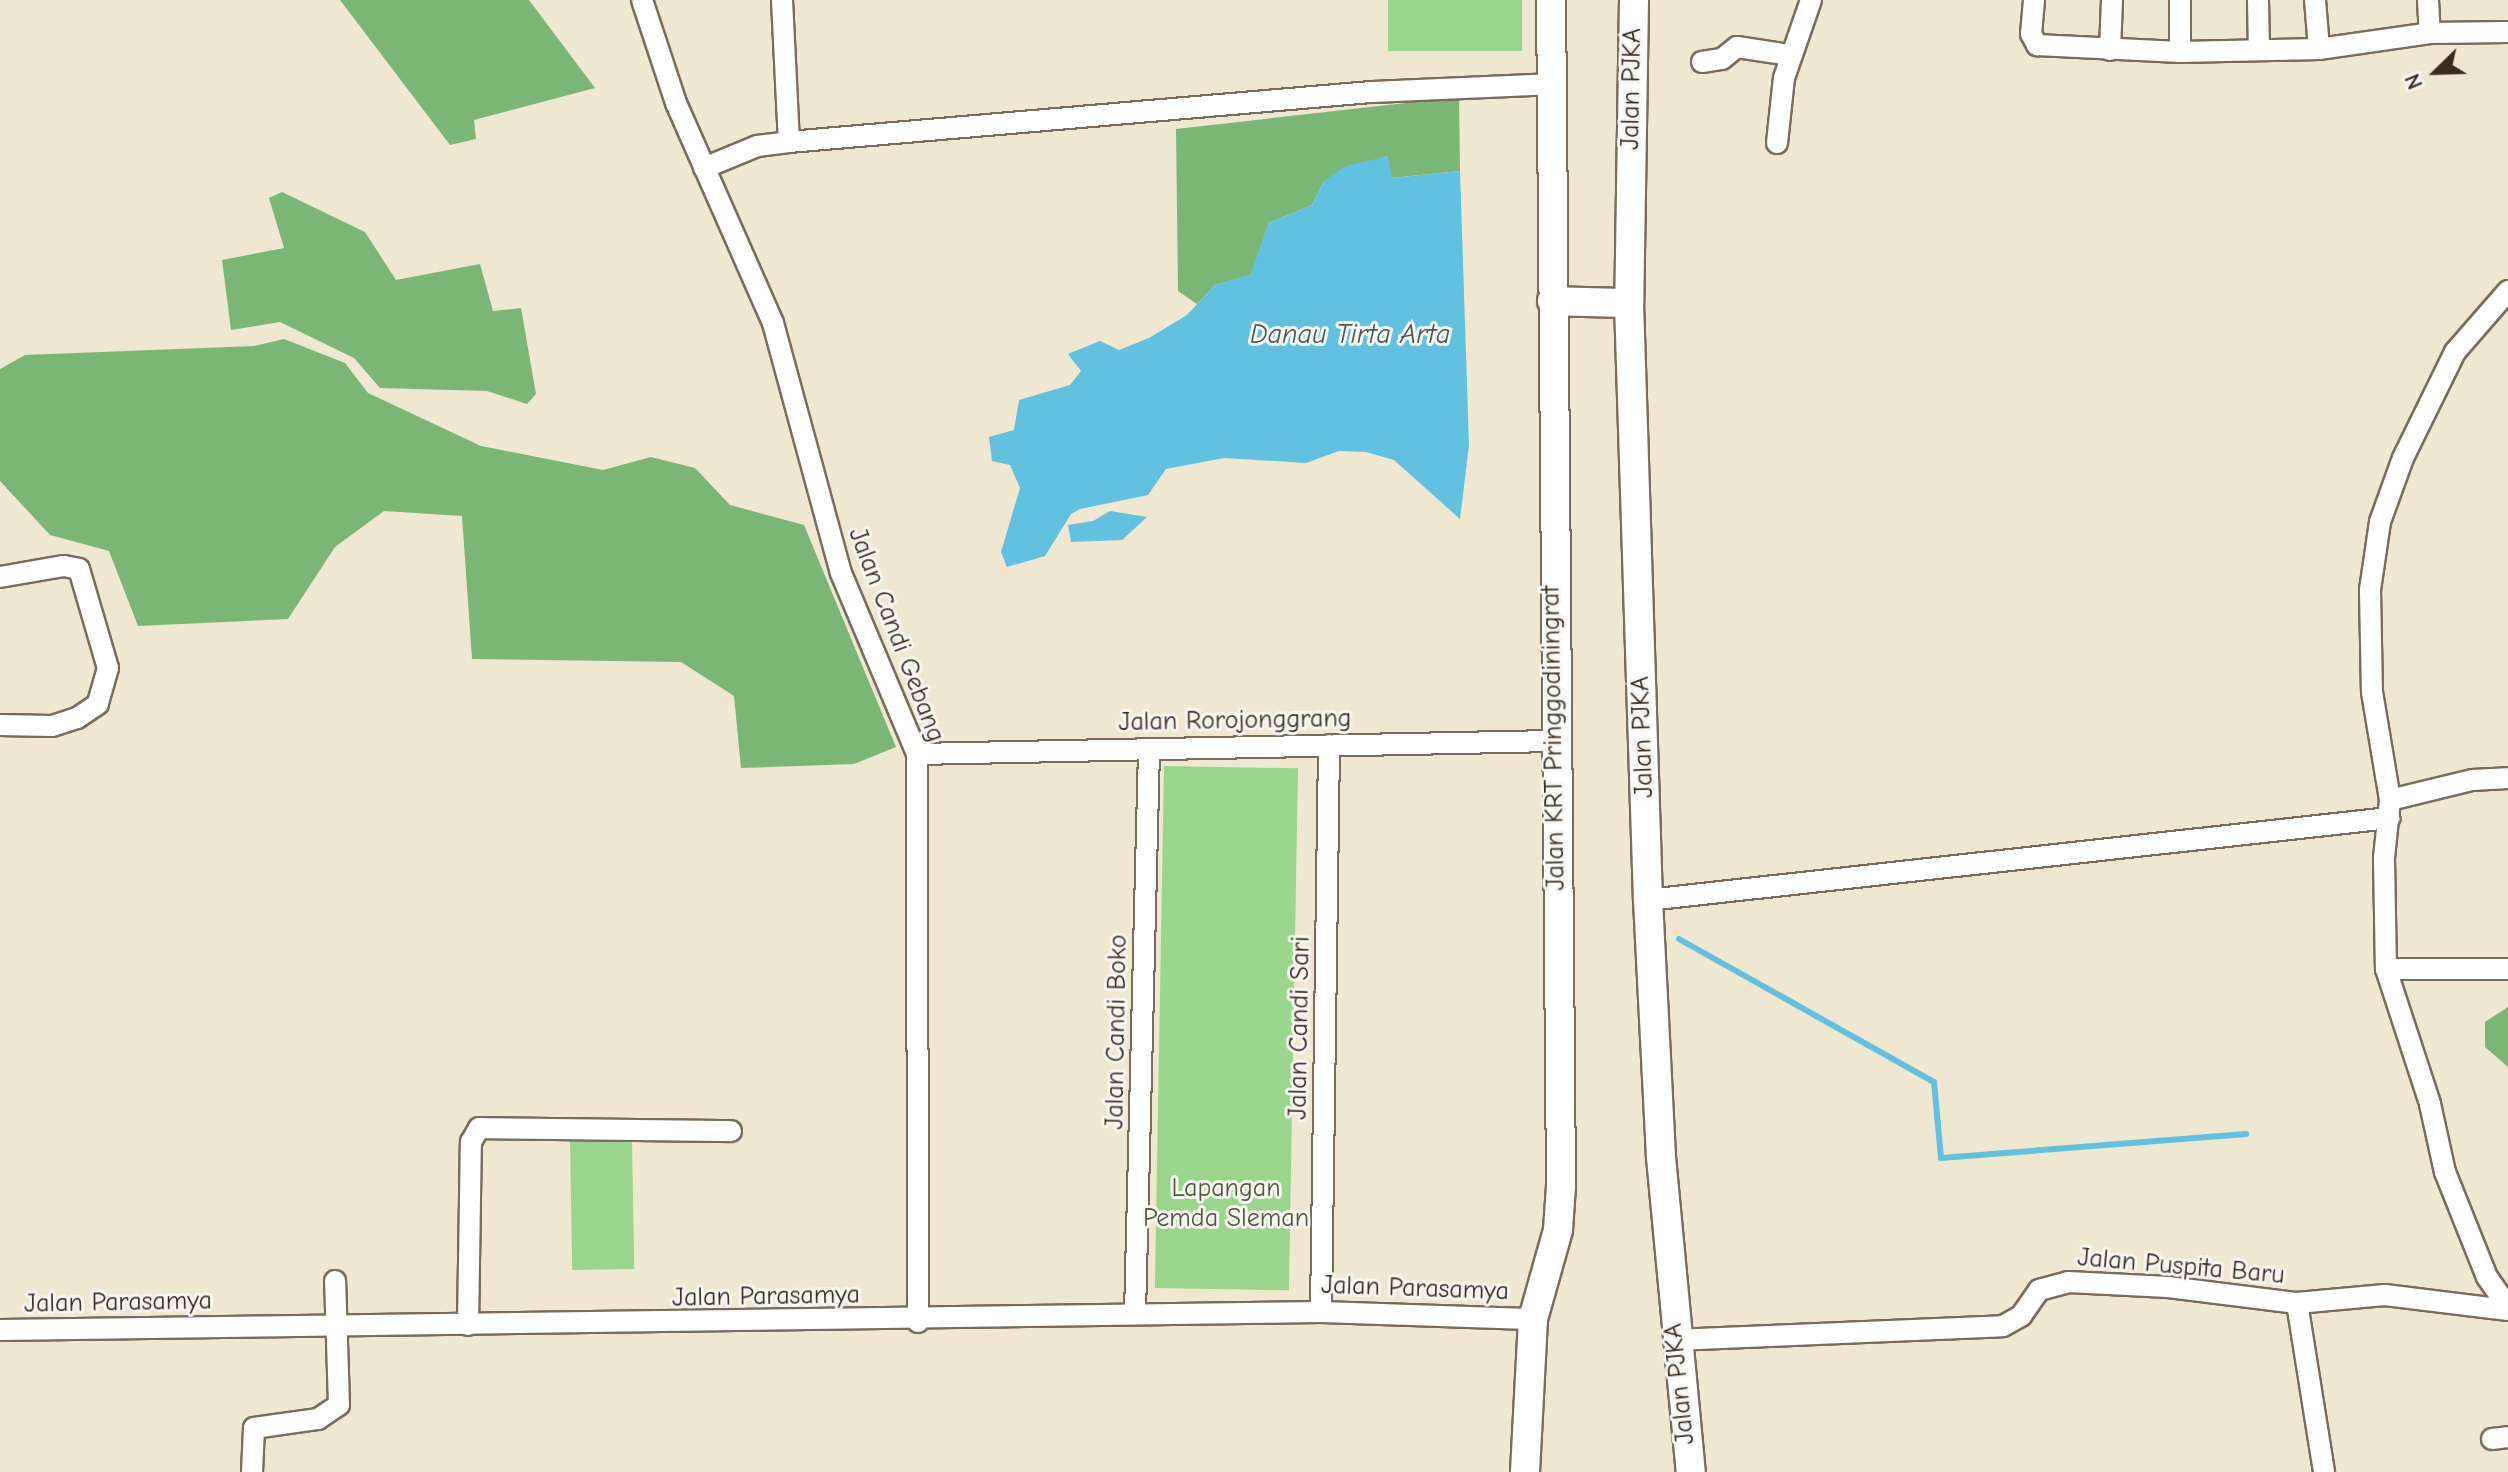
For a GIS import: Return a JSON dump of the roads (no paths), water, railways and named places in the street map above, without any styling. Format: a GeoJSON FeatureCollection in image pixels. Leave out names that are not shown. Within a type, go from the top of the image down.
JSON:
{"type":"FeatureCollection","features":[{"type":"Feature","properties":{"kind":"main road","name":"Jalan KRT Pringgodiningrat"},"geometry":{"type":"LineString","coordinates":[[1525,1472],[1533,1319],[1558,1230],[1561,1186],[1553,741],[1551,0]]}},
{"type":"Feature","properties":{"kind":"main road","name":"Jalan PJKA"},"geometry":{"type":"LineString","coordinates":[[1634,0],[1629,303],[1648,900],[1674,1340],[1691,1472]]}},
{"type":"Feature","properties":{"kind":"main road"},"geometry":{"type":"LineString","coordinates":[[1552,301],[1629,303]]}},
{"type":"Feature","properties":{"kind":"street","name":"Jalan Candi Gebang"},"geometry":{"type":"LineString","coordinates":[[642,0],[676,103],[773,323],[841,573],[917,754],[918,1322]]}},
{"type":"Feature","properties":{"kind":"street"},"geometry":{"type":"LineString","coordinates":[[782,0],[789,142]]}},
{"type":"Feature","properties":{"kind":"street"},"geometry":{"type":"LineString","coordinates":[[1777,143],[1790,55],[1811,0]]}},
{"type":"Feature","properties":{"kind":"street"},"geometry":{"type":"LineString","coordinates":[[2034,0],[2031,34],[2037,45],[2110,50],[2319,49],[2430,33],[2508,32]]}},
{"type":"Feature","properties":{"kind":"street"},"geometry":{"type":"LineString","coordinates":[[2110,50],[2112,0]]}},
{"type":"Feature","properties":{"kind":"street"},"geometry":{"type":"LineString","coordinates":[[2180,0],[2180,52]]}},
{"type":"Feature","properties":{"kind":"street"},"geometry":{"type":"LineString","coordinates":[[2258,0],[2259,50]]}},
{"type":"Feature","properties":{"kind":"street"},"geometry":{"type":"LineString","coordinates":[[2315,0],[2319,49]]}},
{"type":"Feature","properties":{"kind":"street"},"geometry":{"type":"LineString","coordinates":[[2428,0],[2430,33]]}},
{"type":"Feature","properties":{"kind":"street"},"geometry":{"type":"LineString","coordinates":[[1702,62],[1725,58],[1737,47],[1790,55]]}},
{"type":"Feature","properties":{"kind":"street"},"geometry":{"type":"LineString","coordinates":[[704,168],[757,146],[789,142],[1371,92],[1551,84]]}},
{"type":"Feature","properties":{"kind":"street"},"geometry":{"type":"LineString","coordinates":[[2508,291],[2455,352],[2403,458],[2380,522],[2370,590],[2372,692],[2389,809],[2386,969],[2430,1104],[2445,1172],[2487,1277],[2508,1308]]}},
{"type":"Feature","properties":{"kind":"street"},"geometry":{"type":"LineString","coordinates":[[0,577],[64,566],[79,569],[108,668],[98,704],[77,718],[52,726],[0,725]]}},
{"type":"Feature","properties":{"kind":"street","name":"Jalan Rorojonggrang"},"geometry":{"type":"LineString","coordinates":[[917,754],[1553,741]]}},
{"type":"Feature","properties":{"kind":"street","name":"Jalan Candi Sari"},"geometry":{"type":"LineString","coordinates":[[1321,1312],[1329,745]]}},
{"type":"Feature","properties":{"kind":"street","name":"Jalan Candi Boko"},"geometry":{"type":"LineString","coordinates":[[1135,1314],[1149,750]]}},
{"type":"Feature","properties":{"kind":"street"},"geometry":{"type":"LineString","coordinates":[[1648,900],[2389,809],[2472,780],[2508,778]]}},
{"type":"Feature","properties":{"kind":"street"},"geometry":{"type":"LineString","coordinates":[[2386,969],[2508,969]]}},
{"type":"Feature","properties":{"kind":"street"},"geometry":{"type":"LineString","coordinates":[[468,1325],[471,1142],[479,1128],[731,1131]]}},
{"type":"Feature","properties":{"kind":"street"},"geometry":{"type":"LineString","coordinates":[[252,1472],[254,1428],[318,1419],[336,1411],[335,1281]]}},
{"type":"Feature","properties":{"kind":"street","name":"Jalan Puspita Baru"},"geometry":{"type":"LineString","coordinates":[[1674,1340],[2003,1326],[2021,1316],[2039,1290],[2068,1282],[2168,1287],[2297,1303],[2385,1295],[2508,1308]]}},
{"type":"Feature","properties":{"kind":"street"},"geometry":{"type":"LineString","coordinates":[[2297,1303],[2324,1472]]}},
{"type":"Feature","properties":{"kind":"street","name":"Jalan Parasamya"},"geometry":{"type":"LineString","coordinates":[[0,1330],[918,1322],[1135,1314],[1321,1312],[1533,1319]]}},
{"type":"Feature","properties":{"kind":"water","name":"Danau Tirta Arta"},"geometry":{"type":"Polygon","coordinates":[[[1388,156],[1392,178],[1460,171],[1469,445],[1460,519],[1394,460],[1366,452],[1339,451],[1306,463],[1224,458],[1166,469],[1148,495],[1080,509],[1071,514],[1045,556],[1007,567],[1001,552],[1020,488],[1010,465],[992,461],[989,437],[1014,430],[1019,400],[1070,385],[1081,371],[1068,354],[1100,341],[1119,350],[1149,338],[1187,315],[1215,285],[1250,275],[1269,223],[1312,205],[1324,181],[1346,166],[1388,156]]]}},
{"type":"Feature","properties":{"kind":"water"},"geometry":{"type":"Polygon","coordinates":[[[1110,511],[1147,517],[1122,540],[1071,542],[1068,525],[1093,521],[1110,511]]]}},
{"type":"Feature","properties":{"kind":"waterway"},"geometry":{"type":"LineString","coordinates":[[1679,939],[1934,1082],[1941,1158],[2246,1134]]}},
{"type":"Feature","properties":{"kind":"park label","name":"Lapangan Pemda Sleman"},"geometry":{"type":"Point","coordinates":[1226,1204]}}]}
